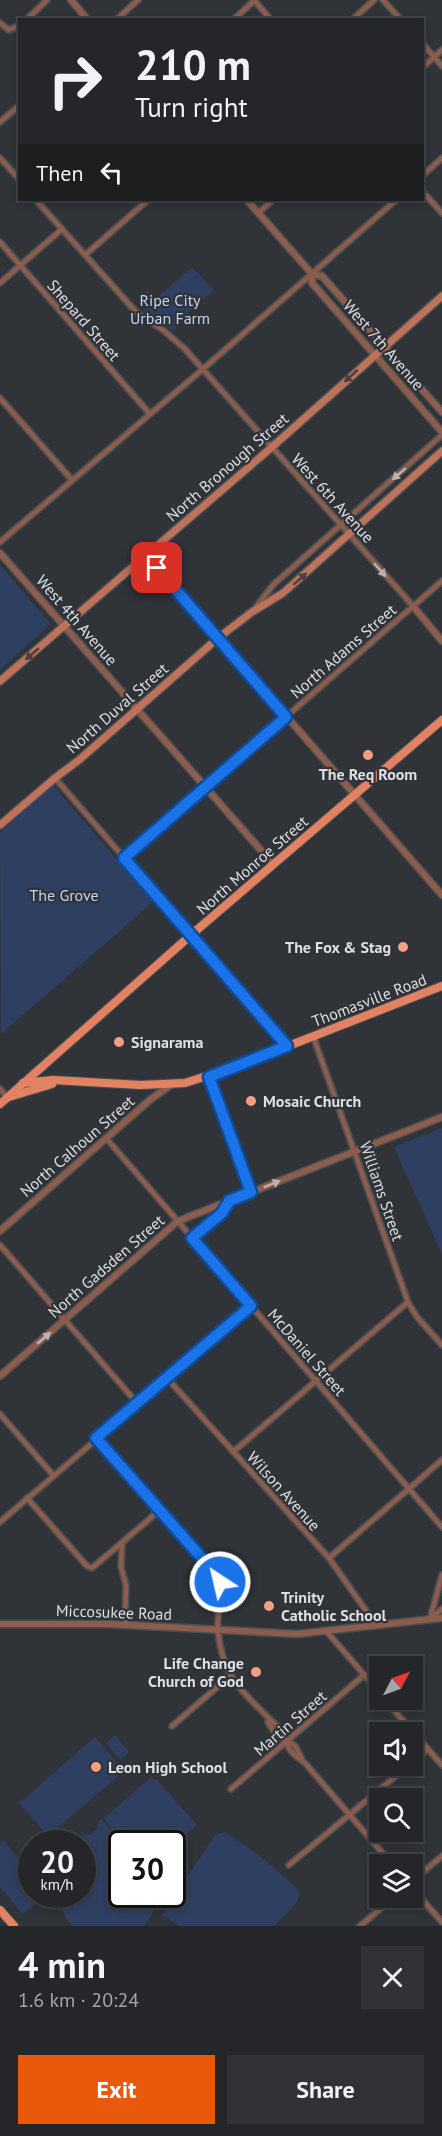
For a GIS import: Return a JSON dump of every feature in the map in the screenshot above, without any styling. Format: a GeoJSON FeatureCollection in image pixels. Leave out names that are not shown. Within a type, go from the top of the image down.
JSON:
{"type":"FeatureCollection","features":[{"type":"Feature","properties":{"kind":"main road","name":"North Bronough Street"},"geometry":{"type":"LineString","coordinates":[[0,681],[272,447],[442,296]]}},
{"type":"Feature","properties":{"kind":"main road","name":"North Duval Street"},"geometry":{"type":"LineString","coordinates":[[0,825],[79,760],[218,639],[252,612],[283,593],[442,451]]}},
{"type":"Feature","properties":{"kind":"main road","name":"North Monroe Street"},"geometry":{"type":"LineString","coordinates":[[0,1104],[191,935],[442,720]]}},
{"type":"Feature","properties":{"kind":"main road","name":"Thomasville Road"},"geometry":{"type":"LineString","coordinates":[[23,1083],[57,1080],[147,1085],[173,1084],[209,1077],[442,986]]}},
{"type":"Feature","properties":{"kind":"main road"},"geometry":{"type":"LineString","coordinates":[[46,1062],[49,1076],[57,1080]]}},
{"type":"Feature","properties":{"kind":"main road","name":"Thomasville Road"},"geometry":{"type":"LineString","coordinates":[[8,1097],[57,1080]]}},
{"type":"Feature","properties":{"kind":"main road"},"geometry":{"type":"LineString","coordinates":[[0,1910],[14,1926]]}},
{"type":"Feature","properties":{"kind":"street"},"geometry":{"type":"LineString","coordinates":[[28,18],[47,0]]}},
{"type":"Feature","properties":{"kind":"street"},"geometry":{"type":"LineString","coordinates":[[71,0],[86,18]]}},
{"type":"Feature","properties":{"kind":"street"},"geometry":{"type":"LineString","coordinates":[[118,18],[138,0]]}},
{"type":"Feature","properties":{"kind":"street"},"geometry":{"type":"LineString","coordinates":[[235,18],[254,0],[269,18]]}},
{"type":"Feature","properties":{"kind":"street"},"geometry":{"type":"LineString","coordinates":[[354,18],[374,0]]}},
{"type":"Feature","properties":{"kind":"street"},"geometry":{"type":"LineString","coordinates":[[383,0],[399,18]]}},
{"type":"Feature","properties":{"kind":"street"},"geometry":{"type":"LineString","coordinates":[[0,23],[6,29],[12,30],[18,26]]}},
{"type":"Feature","properties":{"kind":"street"},"geometry":{"type":"LineString","coordinates":[[424,46],[442,66]]}},
{"type":"Feature","properties":{"kind":"street"},"geometry":{"type":"LineString","coordinates":[[424,66],[442,50]]}},
{"type":"Feature","properties":{"kind":"street"},"geometry":{"type":"LineString","coordinates":[[0,122],[18,107]]}},
{"type":"Feature","properties":{"kind":"street"},"geometry":{"type":"LineString","coordinates":[[0,158],[18,178]]}},
{"type":"Feature","properties":{"kind":"street"},"geometry":{"type":"LineString","coordinates":[[424,174],[442,158]]}},
{"type":"Feature","properties":{"kind":"street"},"geometry":{"type":"LineString","coordinates":[[424,193],[442,213]]}},
{"type":"Feature","properties":{"kind":"street","name":"West 6th Avenue"},"geometry":{"type":"LineString","coordinates":[[37,201],[137,313],[170,336],[203,369],[413,606]]}},
{"type":"Feature","properties":{"kind":"street"},"geometry":{"type":"LineString","coordinates":[[85,255],[147,201]]}},
{"type":"Feature","properties":{"kind":"street","name":"West 7th Avenue"},"geometry":{"type":"LineString","coordinates":[[248,201],[312,274],[322,276],[442,412]]}},
{"type":"Feature","properties":{"kind":"street"},"geometry":{"type":"LineString","coordinates":[[258,213],[272,201]]}},
{"type":"Feature","properties":{"kind":"street"},"geometry":{"type":"LineString","coordinates":[[0,542],[395,201]]}},
{"type":"Feature","properties":{"kind":"street"},"geometry":{"type":"LineString","coordinates":[[0,283],[62,229]]}},
{"type":"Feature","properties":{"kind":"street","name":"Shepard Street"},"geometry":{"type":"LineString","coordinates":[[0,242],[150,414]]}},
{"type":"Feature","properties":{"kind":"street","name":"West 7th Avenue"},"geometry":{"type":"LineString","coordinates":[[312,274],[312,283],[442,433]]}},
{"type":"Feature","properties":{"kind":"street"},"geometry":{"type":"LineString","coordinates":[[402,386],[412,378]]}},
{"type":"Feature","properties":{"kind":"street"},"geometry":{"type":"LineString","coordinates":[[0,398],[72,480]]}},
{"type":"Feature","properties":{"kind":"street","name":"North Duval Street"},"geometry":{"type":"LineString","coordinates":[[252,612],[274,584],[442,433]]}},
{"type":"Feature","properties":{"kind":"street","name":"West 4th Avenue"},"geometry":{"type":"LineString","coordinates":[[0,553],[273,864]]}},
{"type":"Feature","properties":{"kind":"street"},"geometry":{"type":"LineString","coordinates":[[146,555],[442,895]]}},
{"type":"Feature","properties":{"kind":"street","name":"North Adams Street"},"geometry":{"type":"LineString","coordinates":[[124,858],[442,581]]}},
{"type":"Feature","properties":{"kind":"street"},"geometry":{"type":"LineString","coordinates":[[413,606],[442,641]]}},
{"type":"Feature","properties":{"kind":"street"},"geometry":{"type":"LineString","coordinates":[[55,778],[287,1046]]}},
{"type":"Feature","properties":{"kind":"street","name":"Williams Street"},"geometry":{"type":"LineString","coordinates":[[313,1036],[408,1302],[417,1317],[442,1345]]}},
{"type":"Feature","properties":{"kind":"street"},"geometry":{"type":"LineString","coordinates":[[209,1077],[251,1192]]}},
{"type":"Feature","properties":{"kind":"street","name":"North Calhoun Street"},"geometry":{"type":"LineString","coordinates":[[0,1231],[106,1138],[173,1084]]}},
{"type":"Feature","properties":{"kind":"street"},"geometry":{"type":"LineString","coordinates":[[147,1085],[151,1100]]}},
{"type":"Feature","properties":{"kind":"street"},"geometry":{"type":"LineString","coordinates":[[0,1089],[8,1097]]}},
{"type":"Feature","properties":{"kind":"street","name":"North Gadsden Street"},"geometry":{"type":"LineString","coordinates":[[0,1376],[178,1221],[442,1117]]}},
{"type":"Feature","properties":{"kind":"street","name":"McDaniel Street"},"geometry":{"type":"LineString","coordinates":[[106,1138],[442,1527]]}},
{"type":"Feature","properties":{"kind":"street"},"geometry":{"type":"LineString","coordinates":[[192,1238],[222,1213],[229,1201]]}},
{"type":"Feature","properties":{"kind":"street"},"geometry":{"type":"LineString","coordinates":[[0,1245],[137,1403]]}},
{"type":"Feature","properties":{"kind":"street"},"geometry":{"type":"LineString","coordinates":[[233,1452],[408,1302]]}},
{"type":"Feature","properties":{"kind":"street"},"geometry":{"type":"LineString","coordinates":[[0,1522],[251,1306]]}},
{"type":"Feature","properties":{"kind":"street","name":"Wilson Avenue"},"geometry":{"type":"LineString","coordinates":[[167,1378],[329,1558],[376,1626]]}},
{"type":"Feature","properties":{"kind":"street"},"geometry":{"type":"LineString","coordinates":[[0,1414],[53,1475]]}},
{"type":"Feature","properties":{"kind":"street"},"geometry":{"type":"LineString","coordinates":[[96,1438],[218,1576],[220,1593],[218,1631],[230,1676],[275,1732],[286,1742],[290,1750],[305,1763],[383,1854]]}},
{"type":"Feature","properties":{"kind":"street"},"geometry":{"type":"LineString","coordinates":[[329,1558],[442,1460]]}},
{"type":"Feature","properties":{"kind":"street"},"geometry":{"type":"LineString","coordinates":[[27,1498],[87,1566],[92,1568],[160,1510]]}},
{"type":"Feature","properties":{"kind":"street"},"geometry":{"type":"LineString","coordinates":[[122,1544],[121,1567],[126,1585],[125,1625]]}},
{"type":"Feature","properties":{"kind":"street"},"geometry":{"type":"LineString","coordinates":[[430,1619],[442,1575]]}},
{"type":"Feature","properties":{"kind":"street"},"geometry":{"type":"LineString","coordinates":[[430,1619],[442,1609]]}},
{"type":"Feature","properties":{"kind":"street","name":"Miccosukee Road"},"geometry":{"type":"LineString","coordinates":[[0,1624],[125,1625],[278,1635],[327,1632],[442,1618]]}},
{"type":"Feature","properties":{"kind":"street"},"geometry":{"type":"LineString","coordinates":[[327,1632],[369,1681]]}},
{"type":"Feature","properties":{"kind":"street","name":"Martin Street"},"geometry":{"type":"LineString","coordinates":[[231,1789],[364,1675]]}},
{"type":"Feature","properties":{"kind":"street"},"geometry":{"type":"LineString","coordinates":[[172,1726],[230,1676]]}},
{"type":"Feature","properties":{"kind":"street"},"geometry":{"type":"LineString","coordinates":[[394,1710],[442,1765]]}},
{"type":"Feature","properties":{"kind":"street"},"geometry":{"type":"LineString","coordinates":[[423,1753],[428,1749]]}},
{"type":"Feature","properties":{"kind":"street"},"geometry":{"type":"LineString","coordinates":[[290,1865],[396,1776]]}},
{"type":"Feature","properties":{"kind":"street"},"geometry":{"type":"LineString","coordinates":[[423,1872],[442,1856]]}},
{"type":"Feature","properties":{"kind":"street"},"geometry":{"type":"LineString","coordinates":[[423,1900],[442,1922]]}},
{"type":"Feature","properties":{"kind":"street"},"geometry":{"type":"LineString","coordinates":[[360,1926],[381,1908]]}},
{"type":"Feature","properties":{"kind":"green space","name":"Ripe City Urban Farm"},"geometry":{"type":"Polygon","coordinates":[[[192,267],[214,290],[191,310],[173,331],[142,311],[192,267]]]}},
{"type":"Feature","properties":{"kind":"green space"},"geometry":{"type":"Polygon","coordinates":[[[0,565],[51,624],[0,670],[0,565]]]}},
{"type":"Feature","properties":{"kind":"green space","name":"The Grove"},"geometry":{"type":"Polygon","coordinates":[[[53,785],[153,902],[1,1034],[0,832],[53,785]]]}},
{"type":"Feature","properties":{"kind":"green space"},"geometry":{"type":"Polygon","coordinates":[[[442,1128],[442,1254],[394,1147],[442,1128]]]}},
{"type":"Feature","properties":{"kind":"green space"},"geometry":{"type":"Polygon","coordinates":[[[115,1735],[129,1752],[120,1760],[106,1743],[115,1735]]]}},
{"type":"Feature","properties":{"kind":"green space"},"geometry":{"type":"Polygon","coordinates":[[[95,1737],[124,1771],[55,1830],[43,1830],[19,1803],[95,1737]]]}},
{"type":"Feature","properties":{"kind":"green space"},"geometry":{"type":"Polygon","coordinates":[[[150,1778],[157,1780],[197,1825],[186,1834],[186,1830],[114,1830],[104,1818],[150,1778]]]}},
{"type":"Feature","properties":{"kind":"green space"},"geometry":{"type":"Polygon","coordinates":[[[101,1819],[111,1830],[108,1830],[108,1908],[156,1908],[144,1926],[71,1926],[61,1908],[96,1908],[96,1830],[101,1819]]]}},
{"type":"Feature","properties":{"kind":"green space"},"geometry":{"type":"Polygon","coordinates":[[[224,1832],[244,1845],[284,1876],[300,1893],[297,1902],[274,1926],[180,1926],[162,1915],[167,1908],[186,1908],[186,1879],[215,1835],[224,1832]]]}},
{"type":"Feature","properties":{"kind":"green space"},"geometry":{"type":"Polygon","coordinates":[[[3,1840],[18,1858],[18,1908],[30,1908],[23,1914],[0,1887],[0,1842],[3,1840]]]}},
{"type":"Feature","properties":{"kind":"place","name":"The Req Room"},"geometry":{"type":"Point","coordinates":[368,755]}},
{"type":"Feature","properties":{"kind":"place","name":"The Fox & Stag"},"geometry":{"type":"Point","coordinates":[403,947]}},
{"type":"Feature","properties":{"kind":"place","name":"Signarama"},"geometry":{"type":"Point","coordinates":[119,1042]}},
{"type":"Feature","properties":{"kind":"place","name":"Mosaic Church"},"geometry":{"type":"Point","coordinates":[251,1101]}},
{"type":"Feature","properties":{"kind":"place","name":"Trinity Catholic School"},"geometry":{"type":"Point","coordinates":[269,1606]}},
{"type":"Feature","properties":{"kind":"place","name":"Life Change Church of God"},"geometry":{"type":"Point","coordinates":[256,1672]}},
{"type":"Feature","properties":{"kind":"place","name":"Leon High School"},"geometry":{"type":"Point","coordinates":[96,1767]}},
{"type":"Feature","properties":{"kind":"route"},"geometry":{"type":"LineString","coordinates":[[157,568],[286,717],[124,858],[287,1046],[209,1077],[251,1192],[229,1201],[222,1213],[192,1238],[251,1306],[96,1438],[216,1574],[220,1582]]}}]}
